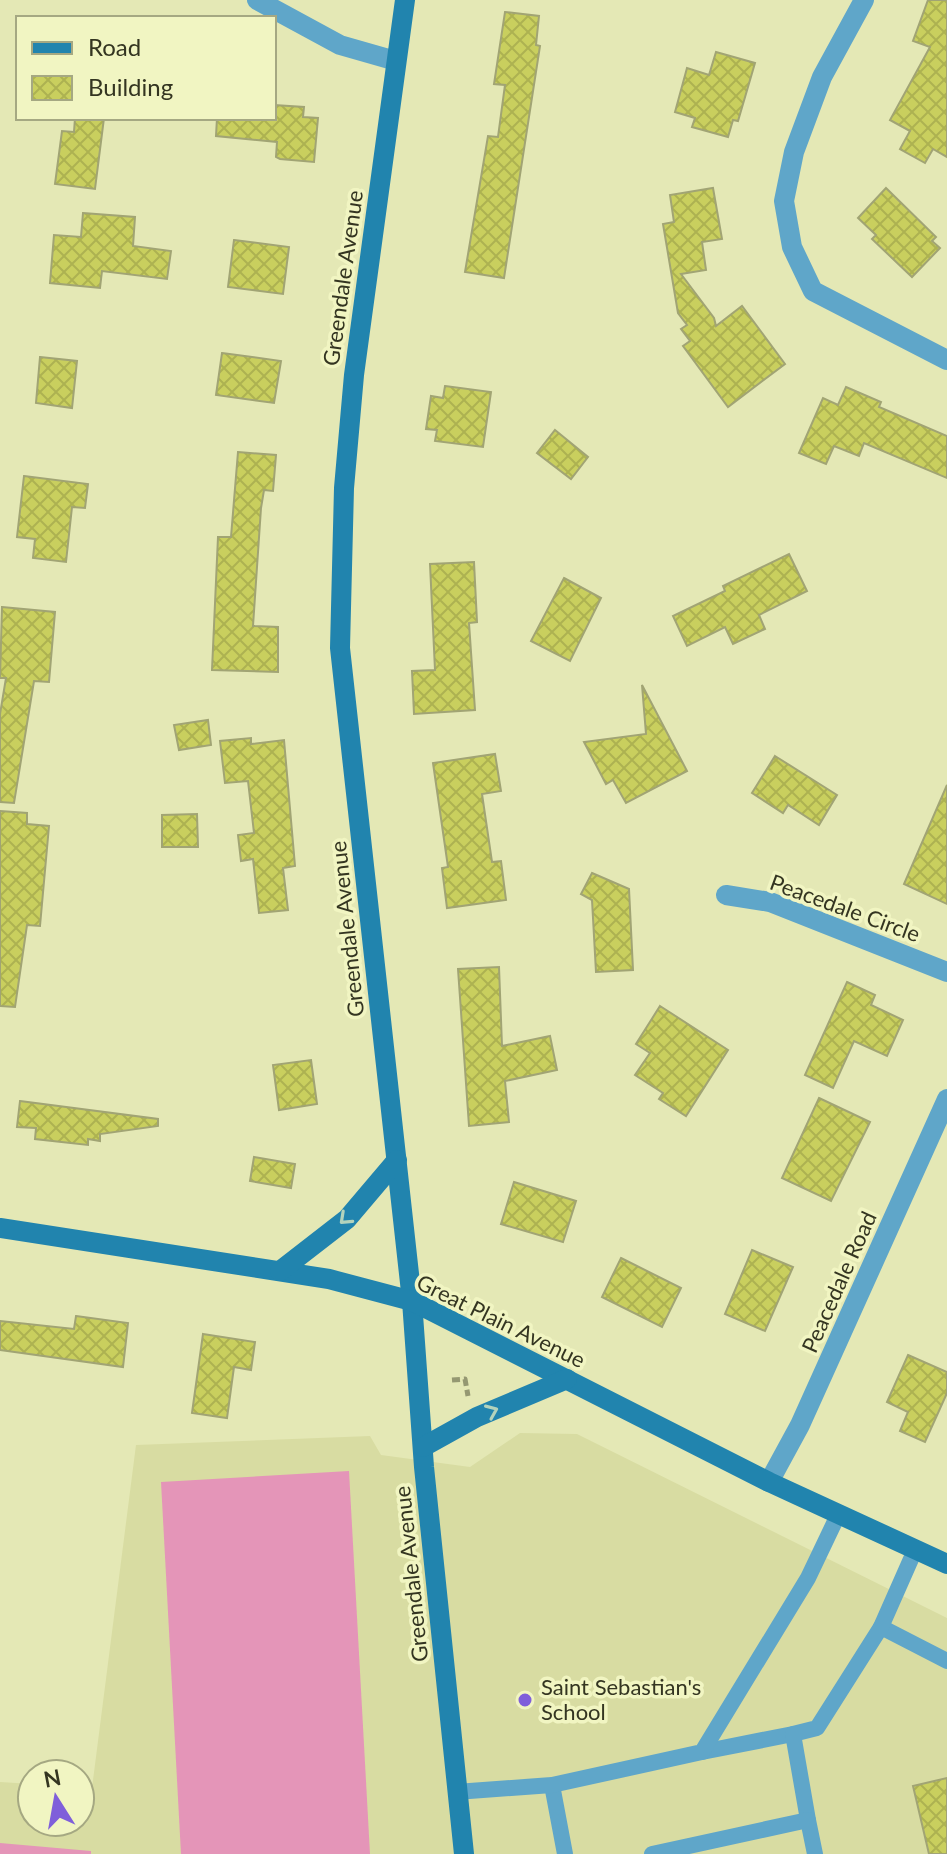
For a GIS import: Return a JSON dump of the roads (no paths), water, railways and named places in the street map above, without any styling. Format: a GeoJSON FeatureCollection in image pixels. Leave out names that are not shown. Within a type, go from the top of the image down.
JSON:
{"type":"FeatureCollection","features":[{"type":"Feature","properties":{"kind":"main road","name":"Greendale Avenue"},"geometry":{"type":"LineString","coordinates":[[405,0],[354,375],[344,488],[340,648],[412,1301],[423,1447],[464,1854]]}},
{"type":"Feature","properties":{"kind":"main road"},"geometry":{"type":"LineString","coordinates":[[280,1271],[347,1219],[397,1160]]}},
{"type":"Feature","properties":{"kind":"main road","name":"Great Plain Avenue"},"geometry":{"type":"LineString","coordinates":[[0,1228],[329,1279],[412,1301],[769,1482],[947,1564]]}},
{"type":"Feature","properties":{"kind":"main road"},"geometry":{"type":"LineString","coordinates":[[423,1447],[477,1417],[567,1379]]}},
{"type":"Feature","properties":{"kind":"street"},"geometry":{"type":"LineString","coordinates":[[257,0],[340,45],[396,61]]}},
{"type":"Feature","properties":{"kind":"street"},"geometry":{"type":"LineString","coordinates":[[864,0],[822,77],[794,152],[784,201],[792,247],[813,291],[947,360]]}},
{"type":"Feature","properties":{"kind":"street","name":"Peacedale Circle"},"geometry":{"type":"LineString","coordinates":[[726,895],[770,902],[947,972]]}},
{"type":"Feature","properties":{"kind":"street","name":"Peacedale Road"},"geometry":{"type":"LineString","coordinates":[[769,1482],[800,1425],[947,1099]]}},
{"type":"Feature","properties":{"kind":"lane"},"geometry":{"type":"LineString","coordinates":[[702,1752],[808,1578],[838,1515]]}},
{"type":"Feature","properties":{"kind":"lane"},"geometry":{"type":"LineString","coordinates":[[456,1792],[552,1785],[817,1728],[881,1627],[915,1550]]}},
{"type":"Feature","properties":{"kind":"lane"},"geometry":{"type":"LineString","coordinates":[[881,1627],[947,1661]]}},
{"type":"Feature","properties":{"kind":"lane"},"geometry":{"type":"LineString","coordinates":[[793,1734],[815,1854]]}},
{"type":"Feature","properties":{"kind":"lane"},"geometry":{"type":"LineString","coordinates":[[552,1785],[565,1854]]}},
{"type":"Feature","properties":{"kind":"lane"},"geometry":{"type":"LineString","coordinates":[[652,1854],[808,1820]]}},
{"type":"Feature","properties":{"kind":"place","name":"Saint Sebastian's School"},"geometry":{"type":"Point","coordinates":[525,1700]}}]}
